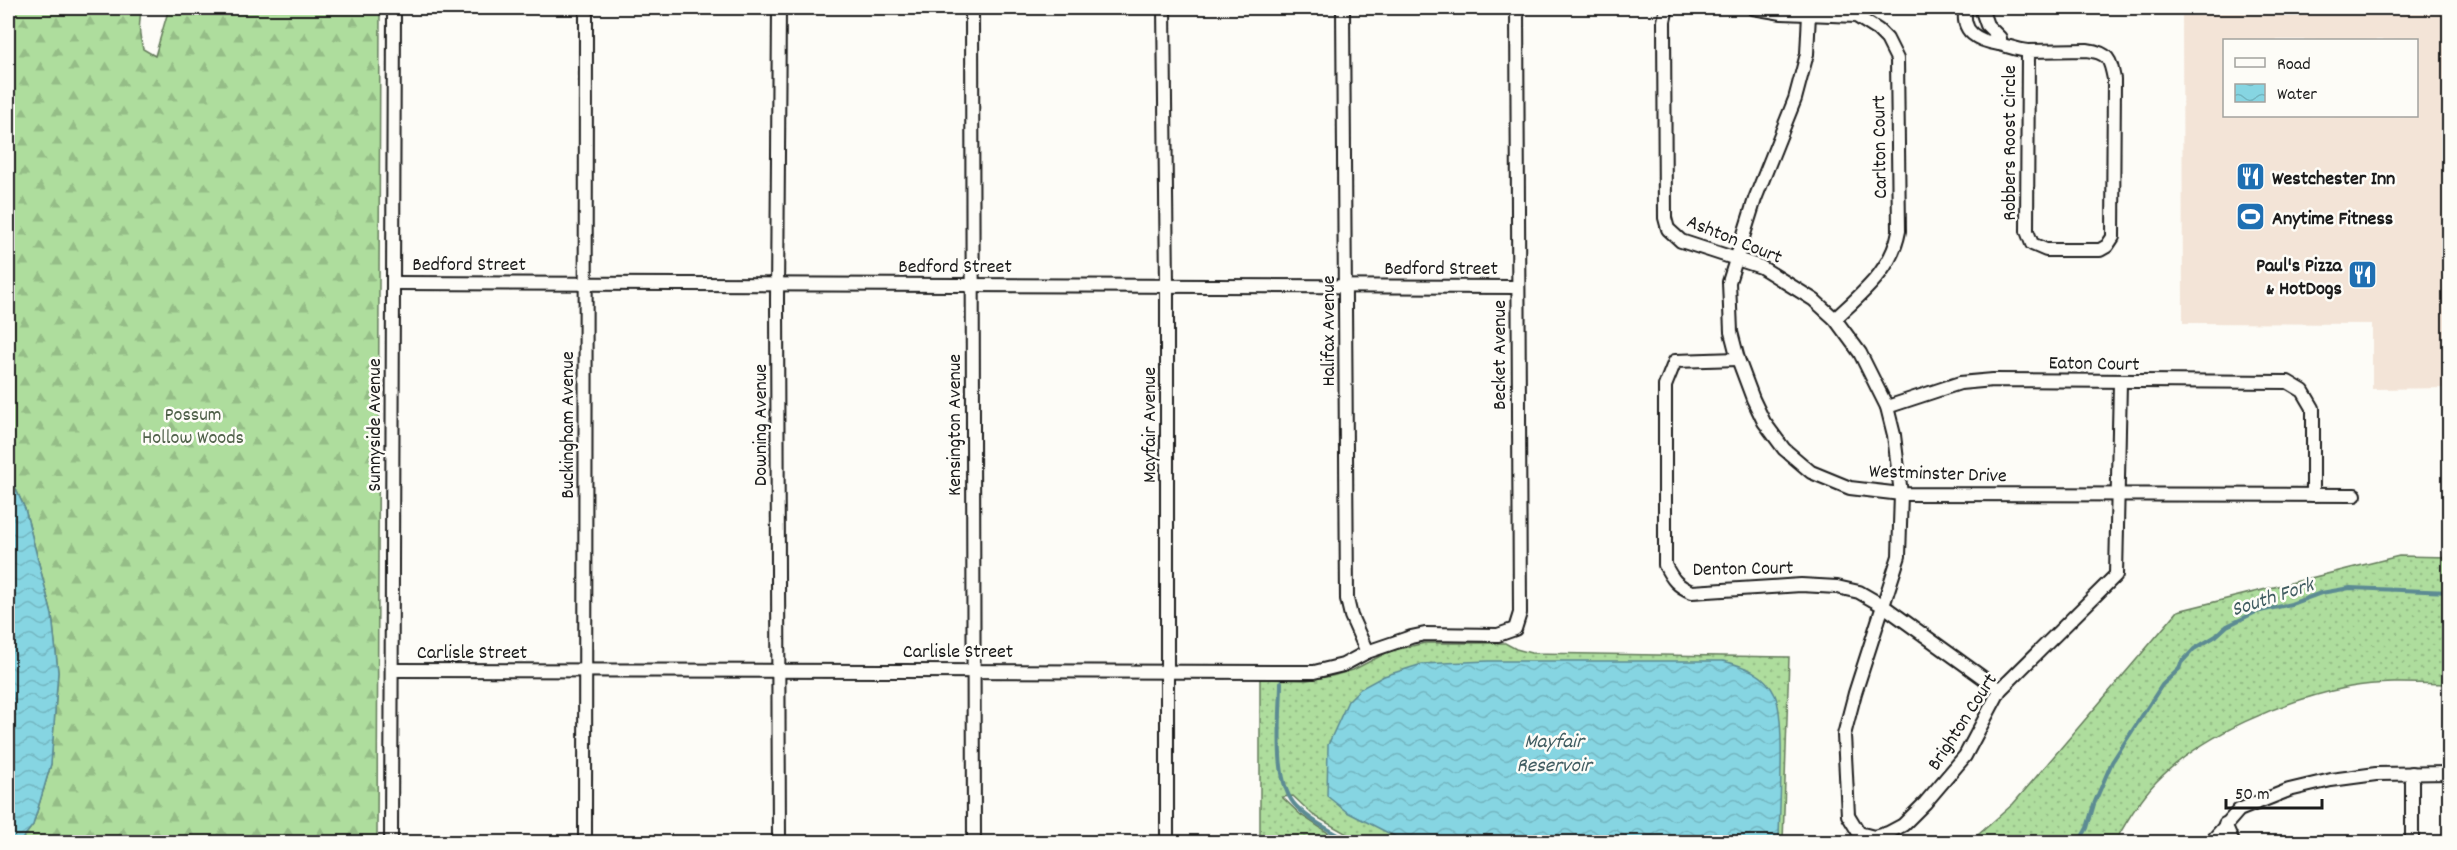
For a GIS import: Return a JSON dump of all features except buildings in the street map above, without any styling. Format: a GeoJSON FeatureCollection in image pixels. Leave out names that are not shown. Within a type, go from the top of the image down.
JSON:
{"type":"FeatureCollection","features":[{"type":"Feature","properties":{"kind":"street","name":"Sunnyside Avenue"},"geometry":{"type":"LineString","coordinates":[[391,843],[394,8]]}},
{"type":"Feature","properties":{"kind":"street","name":"Buckingham Avenue"},"geometry":{"type":"LineString","coordinates":[[585,843],[586,8]]}},
{"type":"Feature","properties":{"kind":"street","name":"Downing Avenue"},"geometry":{"type":"LineString","coordinates":[[779,8],[777,283],[779,843]]}},
{"type":"Feature","properties":{"kind":"street","name":"Kensington Avenue"},"geometry":{"type":"LineString","coordinates":[[972,8],[974,843]]}},
{"type":"Feature","properties":{"kind":"street","name":"Mayfair Avenue"},"geometry":{"type":"LineString","coordinates":[[1164,8],[1167,285],[1167,843]]}},
{"type":"Feature","properties":{"kind":"street","name":"Halifax Avenue"},"geometry":{"type":"LineString","coordinates":[[1343,8],[1347,286],[1347,599],[1351,616],[1367,652]]}},
{"type":"Feature","properties":{"kind":"street","name":"Becket Avenue"},"geometry":{"type":"LineString","coordinates":[[1515,629],[1520,613],[1517,8]]}},
{"type":"Feature","properties":{"kind":"street","name":"Ashton Court"},"geometry":{"type":"LineString","coordinates":[[1667,8],[1664,21],[1664,44],[1665,218],[1668,229],[1681,241],[1735,257],[1783,278],[1814,300],[1835,319],[1860,353],[1887,407],[1894,435],[1902,494],[1899,556],[1884,607]]}},
{"type":"Feature","properties":{"kind":"street"},"geometry":{"type":"LineString","coordinates":[[1753,8],[1776,12],[1809,10]]}},
{"type":"Feature","properties":{"kind":"street","name":"Robbers Roost Circle"},"geometry":{"type":"LineString","coordinates":[[1966,8],[1965,23],[1971,34],[1991,44],[2028,51],[2087,50],[2101,52],[2111,64],[2114,79],[2114,230],[2110,242],[2100,250],[2039,249],[2029,239],[2027,231],[2028,51]]}},
{"type":"Feature","properties":{"kind":"street","name":"Robbers Roost Circle"},"geometry":{"type":"LineString","coordinates":[[1981,8],[1987,25],[2000,38],[2000,44]]}},
{"type":"Feature","properties":{"kind":"street","name":"Westminster Drive"},"geometry":{"type":"LineString","coordinates":[[1809,10],[1807,54],[1796,99],[1755,199],[1728,282],[1729,311],[1738,359],[1764,422],[1784,449],[1811,472],[1850,489],[1902,494],[2355,495]]}},
{"type":"Feature","properties":{"kind":"street","name":"Carlton Court"},"geometry":{"type":"LineString","coordinates":[[1809,10],[1856,16],[1878,30],[1887,39],[1897,60],[1899,231],[1897,243],[1893,254],[1870,286],[1835,319]]}},
{"type":"Feature","properties":{"kind":"street","name":"Bedford Street"},"geometry":{"type":"LineString","coordinates":[[393,283],[1517,287]]}},
{"type":"Feature","properties":{"kind":"street","name":"Denton Court"},"geometry":{"type":"LineString","coordinates":[[1738,359],[1675,361],[1665,386],[1665,565],[1678,586],[1692,592],[1801,585],[1837,587],[1859,592],[1884,607],[2000,690]]}},
{"type":"Feature","properties":{"kind":"street","name":"Eaton Court"},"geometry":{"type":"LineString","coordinates":[[1887,407],[1960,383],[1994,380],[2288,382],[2303,391],[2313,408],[2313,495]]}},
{"type":"Feature","properties":{"kind":"street","name":"Brighton Court"},"geometry":{"type":"LineString","coordinates":[[1884,607],[1855,693],[1844,735],[1848,815],[1858,833],[1874,837],[1903,825],[1925,803],[1965,756],[2000,690],[2116,575],[2120,382]]}},
{"type":"Feature","properties":{"kind":"street","name":"Carlisle Street"},"geometry":{"type":"LineString","coordinates":[[393,670],[780,669],[1314,672],[1343,665],[1393,641],[1418,636],[1498,635],[1515,629]]}},
{"type":"Feature","properties":{"kind":"street"},"geometry":{"type":"LineString","coordinates":[[2412,773],[2412,842]]}},
{"type":"Feature","properties":{"kind":"street"},"geometry":{"type":"LineString","coordinates":[[2211,843],[2239,810],[2311,784],[2376,774],[2450,773]]}},
{"type":"Feature","properties":{"kind":"street"},"geometry":{"type":"LineString","coordinates":[[2225,824],[2233,843]]}},
{"type":"Feature","properties":{"kind":"shaded area"},"geometry":{"type":"Polygon","coordinates":[[[777,8],[973,8],[973,9],[777,10],[777,8]]]}},
{"type":"Feature","properties":{"kind":"shaded area"},"geometry":{"type":"Polygon","coordinates":[[[2182,8],[2449,8],[2449,388],[2372,389],[2372,324],[2183,323],[2182,8]]]}},
{"type":"Feature","properties":{"kind":"green space","name":"Possum Hollow Woods"},"geometry":{"type":"Polygon","coordinates":[[[8,8],[142,8],[140,28],[143,49],[155,56],[169,8],[380,8],[377,842],[20,842],[33,825],[51,764],[58,672],[52,615],[25,509],[8,472],[8,8]]]}},
{"type":"Feature","properties":{"kind":"green space"},"geometry":{"type":"Polygon","coordinates":[[[2399,556],[2449,557],[2449,684],[2387,683],[2350,687],[2298,701],[2246,721],[2196,749],[2156,782],[2138,804],[2115,842],[1970,842],[2013,804],[2178,611],[2399,556]]]}},
{"type":"Feature","properties":{"kind":"green space","name":"Mayfair Reservoir"},"geometry":{"type":"Polygon","coordinates":[[[1425,643],[1505,643],[1531,653],[1789,657],[1783,842],[1361,842],[1313,815],[1293,796],[1282,797],[1301,815],[1342,842],[1260,842],[1260,679],[1307,680],[1332,676],[1353,670],[1390,651],[1425,643]]]}},
{"type":"Feature","properties":{"kind":"water"},"geometry":{"type":"Polygon","coordinates":[[[8,472],[25,509],[52,615],[58,672],[51,764],[33,825],[20,842],[8,842],[8,472]]]}},
{"type":"Feature","properties":{"kind":"water","name":"Mayfair Reservoir"},"geometry":{"type":"Polygon","coordinates":[[[1488,661],[1723,661],[1739,665],[1760,676],[1771,687],[1775,695],[1780,724],[1779,842],[1406,842],[1347,812],[1327,796],[1328,745],[1348,701],[1360,689],[1384,676],[1422,664],[1488,661]]]}},
{"type":"Feature","properties":{"kind":"waterway","name":"South Fork"},"geometry":{"type":"LineString","coordinates":[[2079,842],[2087,828],[2094,804],[2112,762],[2162,685],[2179,669],[2181,663],[2194,649],[2216,636],[2227,626],[2256,612],[2291,604],[2321,593],[2350,588],[2450,592]]}},
{"type":"Feature","properties":{"kind":"waterway"},"geometry":{"type":"LineString","coordinates":[[1281,682],[1279,730],[1281,766],[1289,796],[1309,817],[1351,842]]}},
{"type":"Feature","properties":{"kind":"place","name":"Westchester Inn"},"geometry":{"type":"Point","coordinates":[2251,177]}},
{"type":"Feature","properties":{"kind":"place","name":"Anytime Fitness"},"geometry":{"type":"Point","coordinates":[2251,217]}},
{"type":"Feature","properties":{"kind":"place","name":"Paul's Pizza & HotDogs"},"geometry":{"type":"Point","coordinates":[2363,275]}}]}
